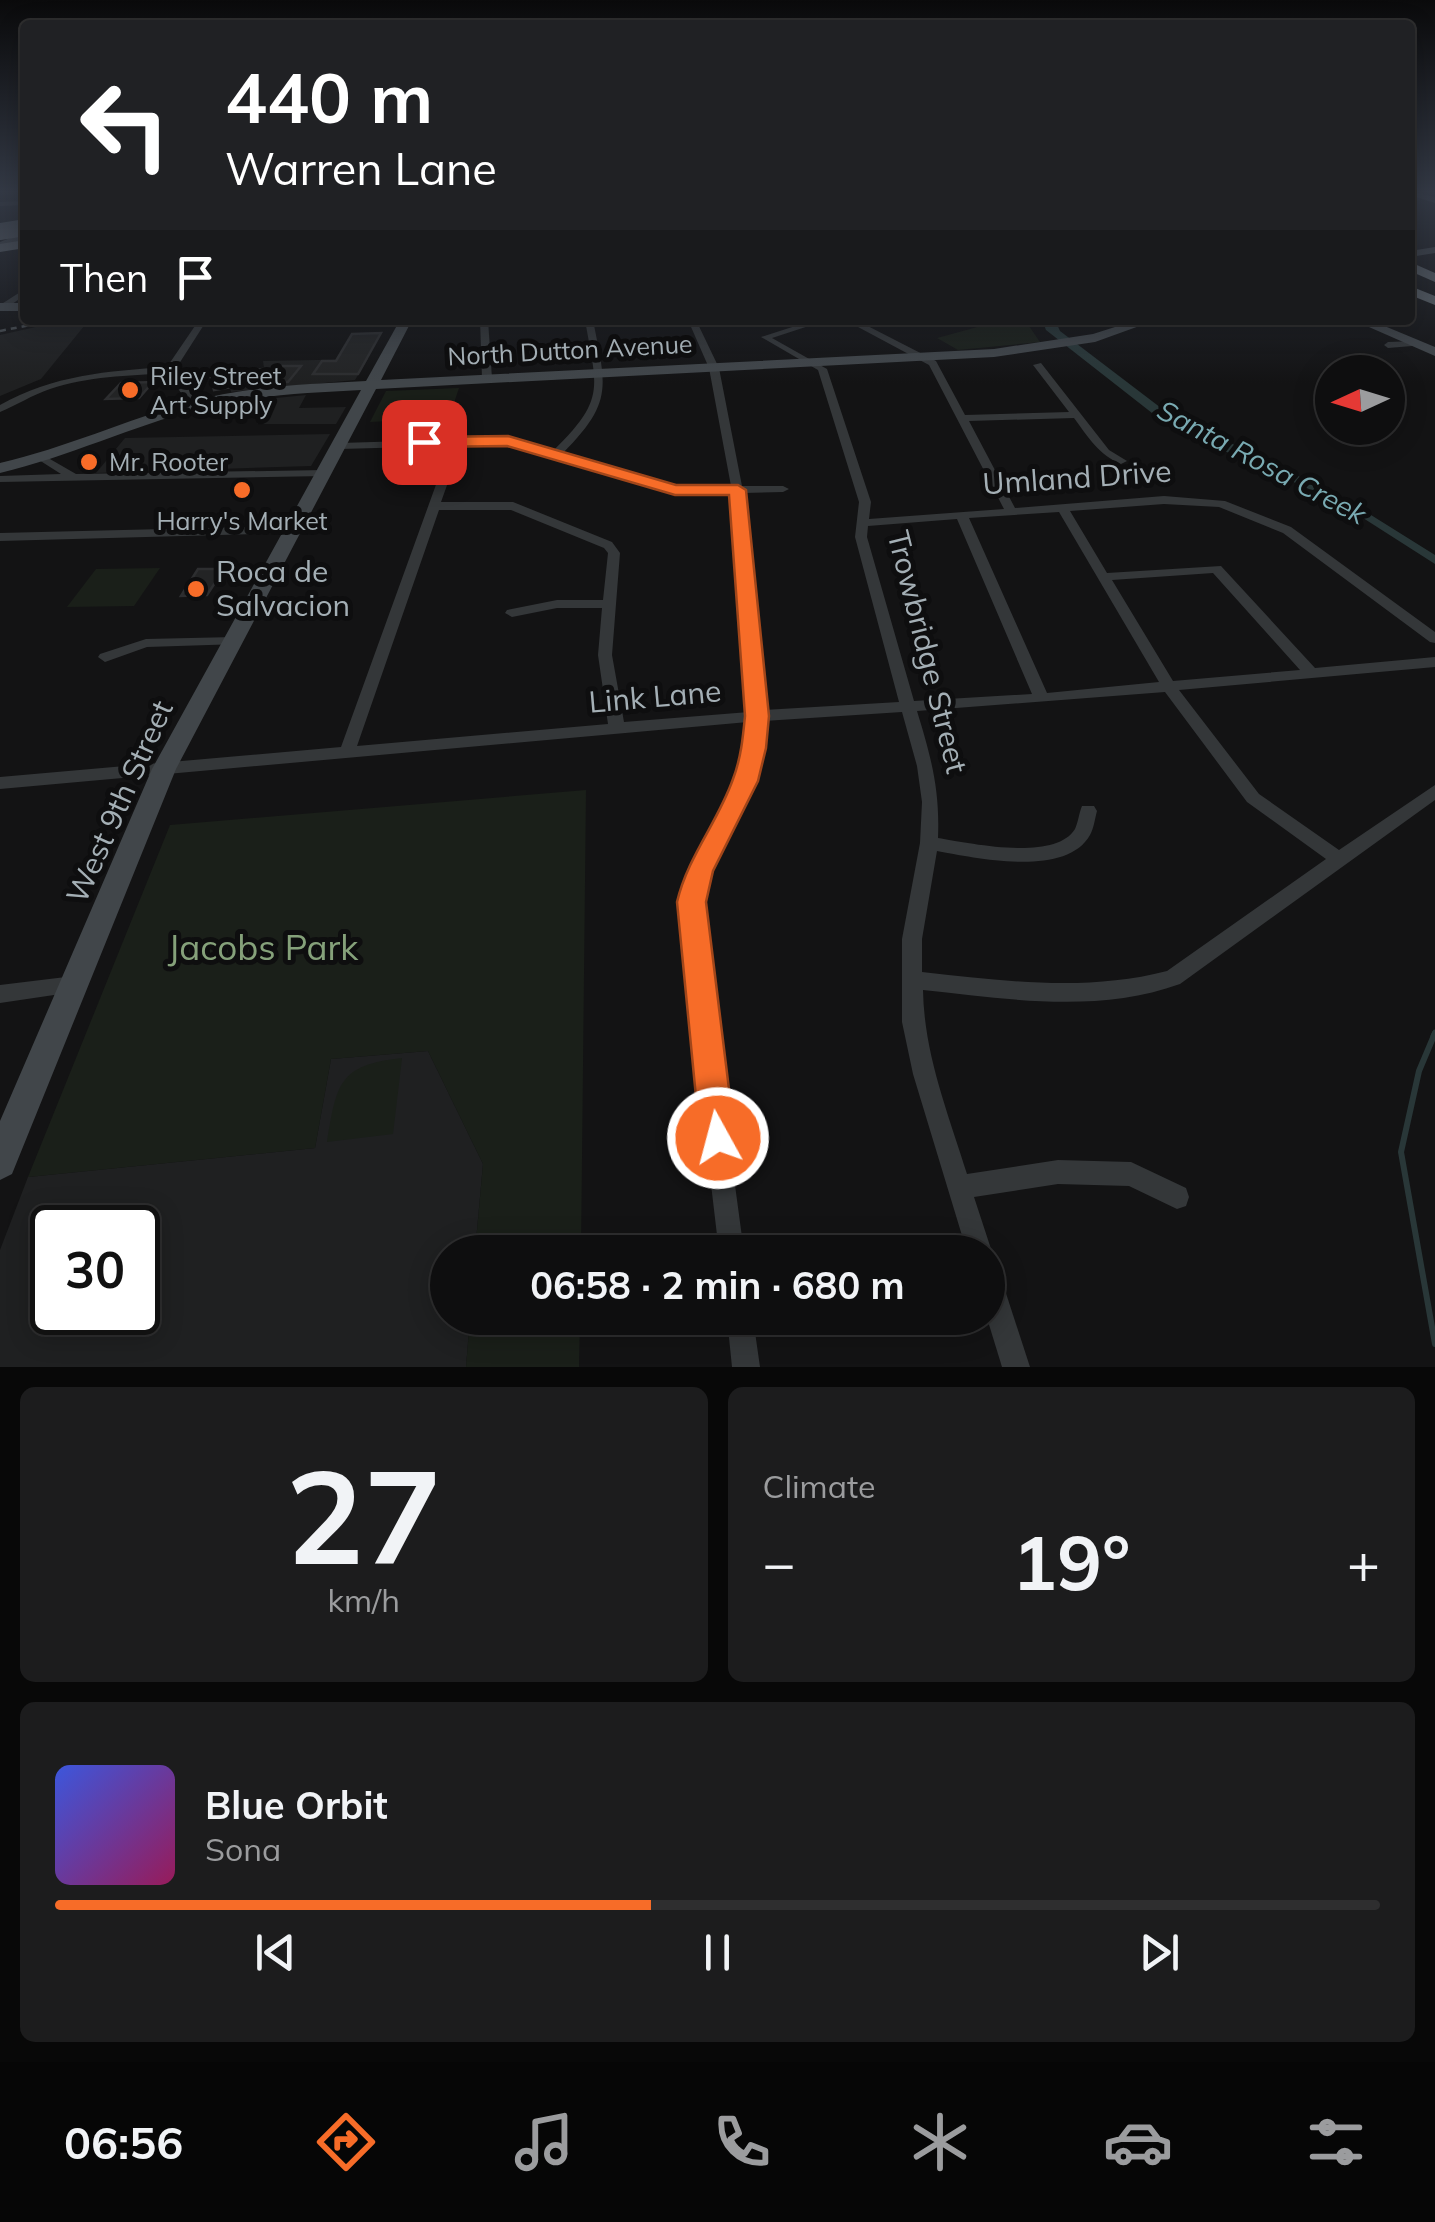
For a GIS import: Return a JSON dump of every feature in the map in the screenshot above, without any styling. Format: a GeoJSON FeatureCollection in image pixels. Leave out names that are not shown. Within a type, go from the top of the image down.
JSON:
{"type":"FeatureCollection","features":[{"type":"Feature","properties":{"kind":"main road","name":"West 9th Street"},"geometry":{"type":"LineString","coordinates":[[0,1162],[164,768],[404,325]]}},
{"type":"Feature","properties":{"kind":"main road","name":"North Dutton Avenue"},"geometry":{"type":"LineString","coordinates":[[0,468],[43,458],[194,405],[278,390],[925,357],[1042,348],[1095,338],[1135,325]]}},
{"type":"Feature","properties":{"kind":"main road"},"geometry":{"type":"LineString","coordinates":[[1367,325],[1400,345],[1435,352]]}},
{"type":"Feature","properties":{"kind":"street"},"geometry":{"type":"LineString","coordinates":[[170,370],[200,325]]}},
{"type":"Feature","properties":{"kind":"street"},"geometry":{"type":"LineString","coordinates":[[484,325],[486,378]]}},
{"type":"Feature","properties":{"kind":"street"},"geometry":{"type":"LineString","coordinates":[[557,453],[590,422],[598,401],[599,374],[590,325]]}},
{"type":"Feature","properties":{"kind":"street"},"geometry":{"type":"LineString","coordinates":[[694,325],[714,368],[738,490],[757,716],[746,781],[711,844],[692,902],[694,947],[730,1235]]}},
{"type":"Feature","properties":{"kind":"street","name":"Trowbridge Street"},"geometry":{"type":"LineString","coordinates":[[805,325],[765,337],[822,369],[864,502],[861,537],[910,709],[930,802],[929,843],[912,939],[913,1022],[924,1074],[973,1235]]}},
{"type":"Feature","properties":{"kind":"street"},"geometry":{"type":"LineString","coordinates":[[859,325],[933,363],[1012,512]]}},
{"type":"Feature","properties":{"kind":"street"},"geometry":{"type":"LineString","coordinates":[[1038,365],[1105,452],[1121,461]]}},
{"type":"Feature","properties":{"kind":"street"},"geometry":{"type":"LineString","coordinates":[[170,370],[194,405]]}},
{"type":"Feature","properties":{"kind":"street"},"geometry":{"type":"LineString","coordinates":[[0,409],[28,391],[63,379],[170,370]]}},
{"type":"Feature","properties":{"kind":"street"},"geometry":{"type":"LineString","coordinates":[[961,418],[1077,415]]}},
{"type":"Feature","properties":{"kind":"street"},"geometry":{"type":"LineString","coordinates":[[348,752],[457,440]]}},
{"type":"Feature","properties":{"kind":"street"},"geometry":{"type":"LineString","coordinates":[[340,446],[508,441],[675,490],[783,489]]}},
{"type":"Feature","properties":{"kind":"street"},"geometry":{"type":"LineString","coordinates":[[43,458],[74,477]]}},
{"type":"Feature","properties":{"kind":"street"},"geometry":{"type":"LineString","coordinates":[[0,479],[325,473]]}},
{"type":"Feature","properties":{"kind":"street","name":"Umland Drive"},"geometry":{"type":"LineString","coordinates":[[862,524],[1164,500],[1221,504],[1286,530],[1435,640]]}},
{"type":"Feature","properties":{"kind":"street"},"geometry":{"type":"LineString","coordinates":[[433,506],[513,506],[608,546],[614,553],[605,656],[617,728]]}},
{"type":"Feature","properties":{"kind":"street"},"geometry":{"type":"LineString","coordinates":[[1063,510],[1170,687],[1253,798],[1339,859]]}},
{"type":"Feature","properties":{"kind":"street"},"geometry":{"type":"LineString","coordinates":[[962,516],[1042,698]]}},
{"type":"Feature","properties":{"kind":"street"},"geometry":{"type":"LineString","coordinates":[[0,536],[292,530]]}},
{"type":"Feature","properties":{"kind":"street"},"geometry":{"type":"LineString","coordinates":[[1103,578],[1216,569],[1312,674]]}},
{"type":"Feature","properties":{"kind":"street"},"geometry":{"type":"LineString","coordinates":[[512,613],[557,604],[609,604]]}},
{"type":"Feature","properties":{"kind":"street"},"geometry":{"type":"LineString","coordinates":[[106,657],[146,643],[235,641]]}},
{"type":"Feature","properties":{"kind":"street","name":"Link Lane"},"geometry":{"type":"LineString","coordinates":[[0,783],[757,716],[910,709],[1435,662]]}},
{"type":"Feature","properties":{"kind":"street"},"geometry":{"type":"LineString","coordinates":[[911,980],[1059,994],[1140,989],[1173,978],[1435,791]]}},
{"type":"Feature","properties":{"kind":"street"},"geometry":{"type":"LineString","coordinates":[[929,843],[1008,855],[1043,854],[1076,842],[1088,826],[1088,812]]}},
{"type":"Feature","properties":{"kind":"street"},"geometry":{"type":"LineString","coordinates":[[0,994],[74,985]]}},
{"type":"Feature","properties":{"kind":"street"},"geometry":{"type":"LineString","coordinates":[[958,1188],[1058,1172],[1131,1174],[1176,1197]]}},
{"type":"Feature","properties":{"kind":"street"},"geometry":{"type":"LineString","coordinates":[[1005,1332],[1016,1367]]}},
{"type":"Feature","properties":{"kind":"street"},"geometry":{"type":"LineString","coordinates":[[742,1335],[746,1367]]}},
{"type":"Feature","properties":{"kind":"shaded area"},"geometry":{"type":"Polygon","coordinates":[[[45,325],[85,325],[41,379],[0,396],[0,335],[45,325]]]}},
{"type":"Feature","properties":{"kind":"shaded area"},"geometry":{"type":"Polygon","coordinates":[[[368,359],[355,380],[231,392],[227,374],[264,368],[263,361],[368,359]]]}},
{"type":"Feature","properties":{"kind":"shaded area"},"geometry":{"type":"Polygon","coordinates":[[[306,395],[299,408],[346,407],[336,424],[257,424],[276,398],[306,395]]]}},
{"type":"Feature","properties":{"kind":"shaded area"},"geometry":{"type":"Polygon","coordinates":[[[330,434],[311,466],[96,473],[125,438],[330,434]]]}},
{"type":"Feature","properties":{"kind":"shaded area"},"geometry":{"type":"Polygon","coordinates":[[[428,1051],[483,1164],[477,1235],[430,1235],[430,1335],[469,1335],[466,1367],[0,1367],[0,1250],[28,1177],[315,1148],[331,1059],[428,1051]]]}},
{"type":"Feature","properties":{"kind":"green space"},"geometry":{"type":"Polygon","coordinates":[[[985,325],[1028,325],[1040,342],[958,350],[937,338],[985,325]]]}},
{"type":"Feature","properties":{"kind":"green space"},"geometry":{"type":"Polygon","coordinates":[[[459,388],[449,418],[370,422],[386,391],[459,388]]]}},
{"type":"Feature","properties":{"kind":"green space"},"geometry":{"type":"Polygon","coordinates":[[[160,568],[134,606],[67,607],[96,569],[160,568]]]}},
{"type":"Feature","properties":{"kind":"green space","name":"Jacobs Park"},"geometry":{"type":"Polygon","coordinates":[[[586,790],[581,1235],[477,1235],[483,1164],[428,1051],[331,1059],[315,1148],[28,1177],[170,825],[586,790]]]}},
{"type":"Feature","properties":{"kind":"green space"},"geometry":{"type":"Polygon","coordinates":[[[402,1058],[393,1134],[327,1142],[334,1105],[344,1081],[365,1066],[402,1058]]]}},
{"type":"Feature","properties":{"kind":"green space"},"geometry":{"type":"Polygon","coordinates":[[[469,1335],[580,1335],[579,1367],[466,1367],[469,1335]]]}},
{"type":"Feature","properties":{"kind":"water"},"geometry":{"type":"Polygon","coordinates":[[[1044,325],[1057,325],[1165,411],[1347,500],[1435,555],[1435,564],[1338,502],[1191,436],[1152,413],[1044,325]]]}},
{"type":"Feature","properties":{"kind":"building"},"geometry":{"type":"Polygon","coordinates":[[[381,333],[358,374],[313,374],[322,361],[336,361],[352,334],[381,333]]]}},
{"type":"Feature","properties":{"kind":"building"},"geometry":{"type":"Polygon","coordinates":[[[276,366],[301,366],[288,382],[267,381],[214,390],[211,378],[263,369],[266,379],[276,366]]]}},
{"type":"Feature","properties":{"kind":"building","name":"Riley Street Art Supply"},"geometry":{"type":"Polygon","coordinates":[[[153,382],[139,398],[106,399],[121,383],[153,382]]]}},
{"type":"Feature","properties":{"kind":"building"},"geometry":{"type":"Polygon","coordinates":[[[198,569],[224,569],[207,595],[181,596],[198,569]]]}},
{"type":"Feature","properties":{"kind":"waterway","name":"Santa Rosa Creek"},"geometry":{"type":"LineString","coordinates":[[1433,1036],[1435,1032]]}},
{"type":"Feature","properties":{"kind":"waterway","name":"Santa Rosa Creek"},"geometry":{"type":"LineString","coordinates":[[1435,1033],[1419,1071],[1401,1152],[1435,1344]]}},
{"type":"Feature","properties":{"kind":"railway"},"geometry":{"type":"LineString","coordinates":[[0,331],[30,325]]}},
{"type":"Feature","properties":{"kind":"place","name":"Riley Street Art Supply"},"geometry":{"type":"Point","coordinates":[130,390]}},
{"type":"Feature","properties":{"kind":"place","name":"Mr. Rooter"},"geometry":{"type":"Point","coordinates":[89,462]}},
{"type":"Feature","properties":{"kind":"place","name":"Harry's Market"},"geometry":{"type":"Point","coordinates":[242,490]}},
{"type":"Feature","properties":{"kind":"place","name":"Roca de Salvacion"},"geometry":{"type":"Point","coordinates":[196,589]}},
{"type":"Feature","properties":{"kind":"route"},"geometry":{"type":"LineString","coordinates":[[424,442],[508,441],[675,490],[738,490],[757,716],[754,748],[746,781],[699,871],[692,902],[718,1138]]}}]}
